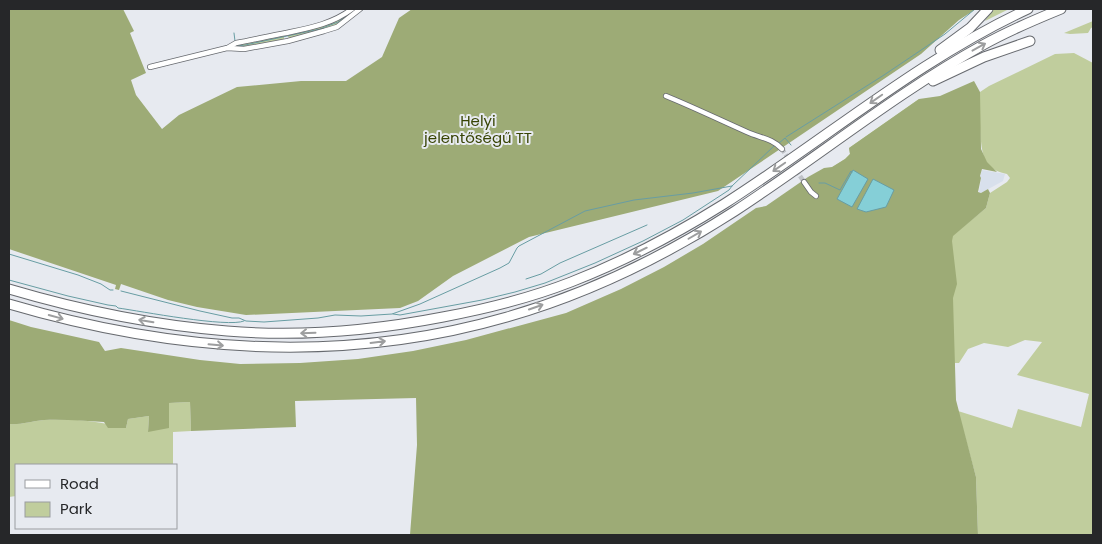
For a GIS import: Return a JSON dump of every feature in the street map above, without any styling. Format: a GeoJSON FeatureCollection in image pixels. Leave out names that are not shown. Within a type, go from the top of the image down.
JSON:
{"type":"FeatureCollection","features":[{"type":"Feature","properties":{"kind":"highway"},"geometry":{"type":"LineString","coordinates":[[916,72],[926,59],[970,28],[988,9]]}},
{"type":"Feature","properties":{"kind":"highway"},"geometry":{"type":"LineString","coordinates":[[9,289],[69,306],[133,319],[192,328],[254,333],[356,330],[422,321],[505,304],[606,268],[666,238],[753,185],[948,51],[992,26],[1028,9]]}},
{"type":"Feature","properties":{"kind":"highway"},"geometry":{"type":"LineString","coordinates":[[9,304],[63,319],[131,333],[192,342],[248,347],[301,348],[424,336],[508,316],[556,300],[616,276],[705,230],[934,74],[1002,35],[1061,9]]}},
{"type":"Feature","properties":{"kind":"highway"},"geometry":{"type":"LineString","coordinates":[[908,92],[968,63],[1030,41]]}},
{"type":"Feature","properties":{"kind":"street"},"geometry":{"type":"LineString","coordinates":[[228,48],[236,43],[326,24],[352,9]]}},
{"type":"Feature","properties":{"kind":"street"},"geometry":{"type":"LineString","coordinates":[[150,67],[228,48],[244,49],[324,32],[337,26],[360,9]]}},
{"type":"Feature","properties":{"kind":"street"},"geometry":{"type":"LineString","coordinates":[[666,96],[754,135],[772,140],[778,145]]}},
{"type":"Feature","properties":{"kind":"street"},"geometry":{"type":"LineString","coordinates":[[804,182],[816,196]]}},
{"type":"Feature","properties":{"kind":"shaded area"},"geometry":{"type":"Polygon","coordinates":[[[982,170],[1005,174],[1003,181],[981,193],[979,192],[982,170]]]}},
{"type":"Feature","properties":{"kind":"green space","name":"Helyi jelentőségű TT"},"geometry":{"type":"Polygon","coordinates":[[[9,9],[123,9],[134,31],[130,33],[146,73],[131,80],[136,95],[162,129],[179,115],[237,87],[301,81],[346,81],[382,57],[399,18],[412,9],[976,9],[959,20],[921,54],[718,191],[529,237],[453,276],[418,301],[400,308],[246,315],[168,300],[121,284],[119,290],[115,289],[116,285],[9,249],[9,9]]]}},
{"type":"Feature","properties":{"kind":"green space"},"geometry":{"type":"Polygon","coordinates":[[[353,9],[358,9],[344,21],[330,28],[288,37],[288,34],[316,28],[353,9]]]}},
{"type":"Feature","properties":{"kind":"green space"},"geometry":{"type":"Polygon","coordinates":[[[993,9],[1009,9],[985,21],[993,9]]]}},
{"type":"Feature","properties":{"kind":"green space"},"geometry":{"type":"Polygon","coordinates":[[[1093,21],[1093,27],[1088,33],[1064,33],[1093,21]]]}},
{"type":"Feature","properties":{"kind":"green space"},"geometry":{"type":"Polygon","coordinates":[[[283,35],[284,39],[280,41],[239,47],[235,45],[283,35]]]}},
{"type":"Feature","properties":{"kind":"green space"},"geometry":{"type":"Polygon","coordinates":[[[1074,53],[1093,63],[1093,535],[978,535],[976,477],[958,411],[1012,428],[1018,409],[1081,427],[1089,394],[1017,375],[1042,342],[1025,340],[1008,347],[984,343],[968,349],[959,363],[955,363],[955,370],[573,324],[767,210],[845,159],[850,154],[849,148],[919,99],[953,235],[986,208],[990,193],[1010,178],[1007,174],[991,167],[984,157],[980,129],[980,92],[1055,54],[1074,53]]]}},
{"type":"Feature","properties":{"kind":"green space"},"geometry":{"type":"Polygon","coordinates":[[[974,81],[980,92],[981,149],[987,162],[997,172],[982,169],[978,192],[981,193],[988,189],[990,193],[986,208],[953,236],[952,241],[957,284],[953,298],[956,400],[976,477],[978,535],[410,535],[417,445],[416,398],[295,401],[296,427],[191,431],[190,402],[169,403],[169,428],[148,432],[149,416],[128,419],[126,428],[108,428],[104,422],[67,420],[44,420],[9,424],[9,320],[31,327],[99,342],[105,351],[121,348],[240,364],[300,363],[358,359],[413,351],[466,340],[566,313],[621,289],[703,244],[756,208],[766,206],[808,177],[824,168],[832,167],[845,159],[850,154],[849,148],[919,99],[940,96],[974,81]]]}},
{"type":"Feature","properties":{"kind":"green space"},"geometry":{"type":"Polygon","coordinates":[[[190,402],[191,431],[173,432],[173,464],[15,464],[15,496],[9,497],[9,424],[65,419],[96,422],[126,428],[128,419],[149,416],[148,432],[169,403],[190,402]]]}},
{"type":"Feature","properties":{"kind":"water"},"geometry":{"type":"Polygon","coordinates":[[[853,170],[868,179],[852,207],[837,199],[853,170]]]}},
{"type":"Feature","properties":{"kind":"water"},"geometry":{"type":"Polygon","coordinates":[[[873,179],[894,190],[886,207],[866,212],[857,209],[873,179]]]}},
{"type":"Feature","properties":{"kind":"waterway"},"geometry":{"type":"LineString","coordinates":[[236,45],[245,45],[320,29],[338,22],[356,9]]}},
{"type":"Feature","properties":{"kind":"waterway"},"geometry":{"type":"LineString","coordinates":[[786,137],[945,34],[975,9]]}},
{"type":"Feature","properties":{"kind":"waterway"},"geometry":{"type":"LineString","coordinates":[[234,33],[235,41]]}},
{"type":"Feature","properties":{"kind":"waterway"},"geometry":{"type":"LineString","coordinates":[[778,144],[785,138],[791,145]]}},
{"type":"Feature","properties":{"kind":"waterway"},"geometry":{"type":"LineString","coordinates":[[393,314],[400,315],[515,292],[545,283],[595,263],[683,220],[729,190],[774,146]]}},
{"type":"Feature","properties":{"kind":"waterway"},"geometry":{"type":"LineString","coordinates":[[819,183],[825,183],[840,190],[852,172]]}},
{"type":"Feature","properties":{"kind":"waterway"},"geometry":{"type":"LineString","coordinates":[[121,291],[246,321],[264,322],[335,315],[392,314],[420,304],[500,268],[509,263],[519,246],[585,211],[634,200],[732,186]]}},
{"type":"Feature","properties":{"kind":"waterway"},"geometry":{"type":"LineString","coordinates":[[526,279],[541,274],[560,263],[647,225]]}},
{"type":"Feature","properties":{"kind":"waterway"},"geometry":{"type":"LineString","coordinates":[[9,254],[78,275],[113,290]]}},
{"type":"Feature","properties":{"kind":"waterway"},"geometry":{"type":"LineString","coordinates":[[9,280],[118,308],[203,321],[235,323],[244,321]]}},
{"type":"Feature","properties":{"kind":"tunnel"},"geometry":{"type":"LineString","coordinates":[[782,149],[804,182]]}}]}
